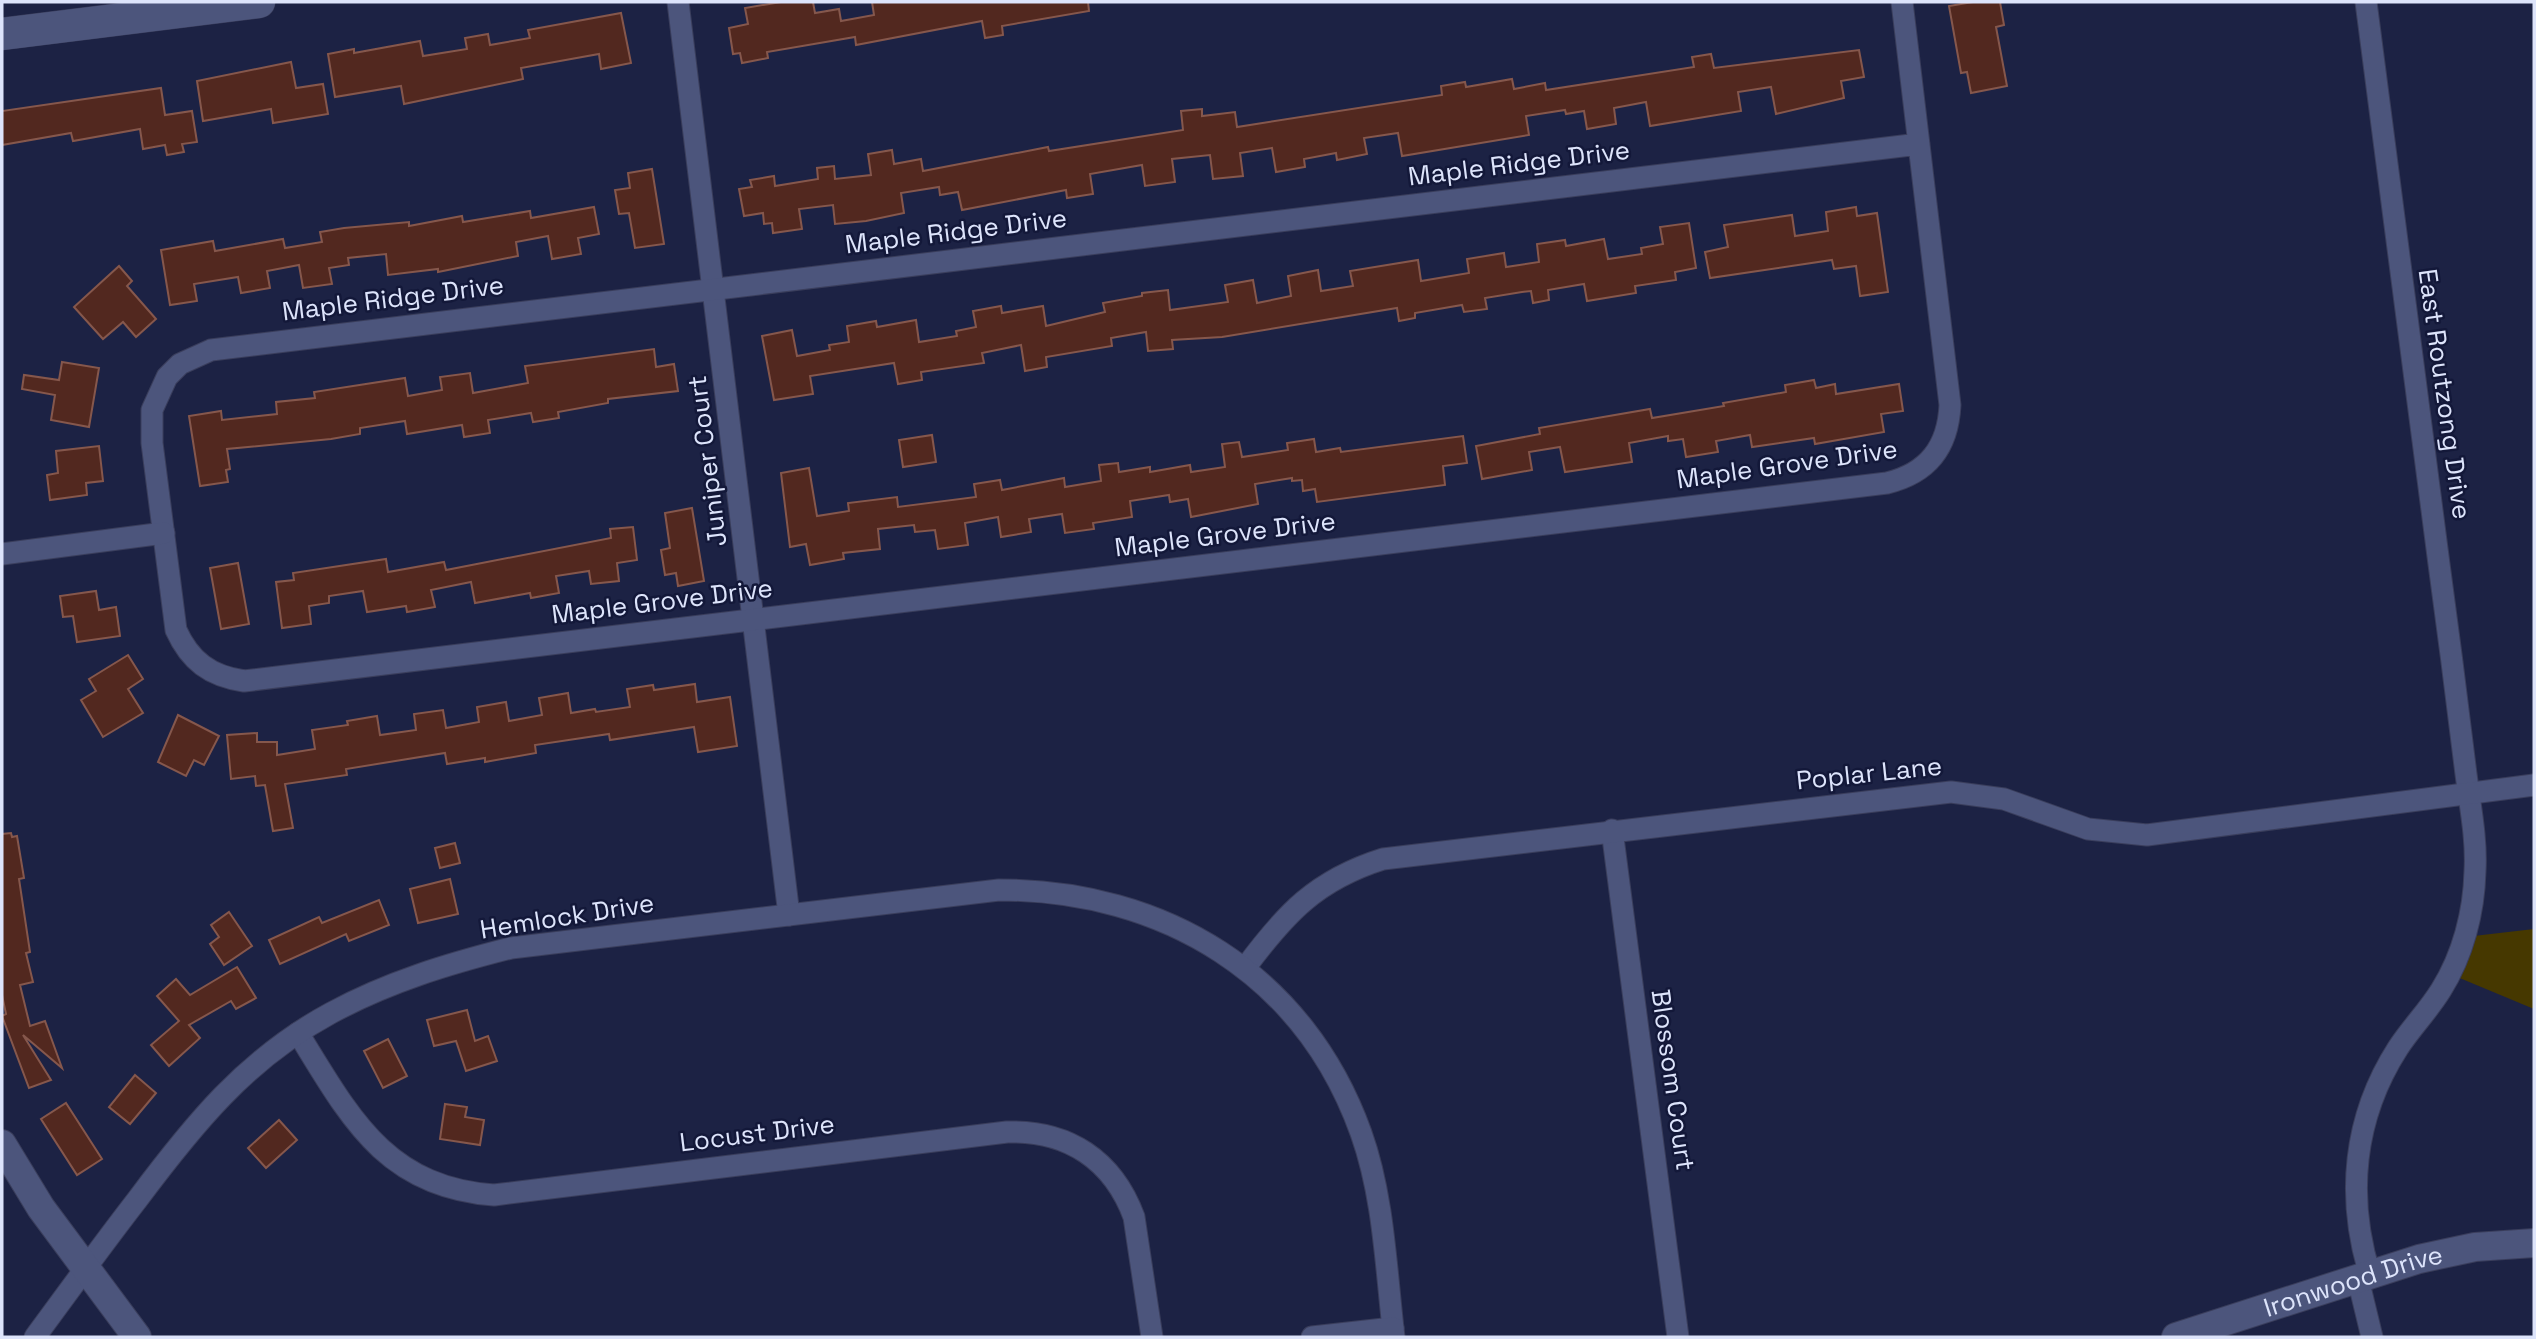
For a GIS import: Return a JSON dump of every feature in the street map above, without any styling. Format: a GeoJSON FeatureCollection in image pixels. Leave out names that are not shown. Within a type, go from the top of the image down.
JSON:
{"type":"FeatureCollection","features":[{"type":"Feature","properties":{"kind":"main road"},"geometry":{"type":"LineString","coordinates":[[2,34],[260,2]]}},
{"type":"Feature","properties":{"kind":"street","name":"Juniper Court"},"geometry":{"type":"LineString","coordinates":[[678,2],[789,915]]}},
{"type":"Feature","properties":{"kind":"street","name":"Maple Grove Drive"},"geometry":{"type":"LineString","coordinates":[[164,533],[176,630],[184,648],[195,662],[225,678],[244,681],[1873,485],[1906,478],[1937,453],[1947,435],[1950,405],[1902,2]]}},
{"type":"Feature","properties":{"kind":"street","name":"East Routzong Drive"},"geometry":{"type":"LineString","coordinates":[[2366,2],[2476,870],[2465,937],[2442,989],[2384,1073],[2369,1106],[2360,1141],[2355,1177],[2356,1213],[2372,1337]]}},
{"type":"Feature","properties":{"kind":"street","name":"Maple Ridge Drive"},"geometry":{"type":"LineString","coordinates":[[164,533],[152,443],[152,410],[167,377],[196,354],[314,335],[1919,144]]}},
{"type":"Feature","properties":{"kind":"street"},"geometry":{"type":"LineString","coordinates":[[2,554],[164,533]]}},
{"type":"Feature","properties":{"kind":"street","name":"Poplar Lane"},"geometry":{"type":"LineString","coordinates":[[1245,968],[1297,904],[1325,883],[1359,866],[1383,859],[1951,792],[2004,799],[2088,829],[2147,835],[2534,786]]}},
{"type":"Feature","properties":{"kind":"street","name":"Blossom Court"},"geometry":{"type":"LineString","coordinates":[[1612,830],[1678,1337]]}},
{"type":"Feature","properties":{"kind":"street","name":"Hemlock Drive"},"geometry":{"type":"LineString","coordinates":[[35,1337],[199,1118],[246,1073],[299,1033],[330,1014],[391,985],[434,969],[511,948],[999,890],[1060,892],[1143,911],[1186,929],[1245,968],[1297,1020],[1326,1060],[1345,1093],[1361,1134],[1376,1188],[1393,1332]]}},
{"type":"Feature","properties":{"kind":"street","name":"Locust Drive"},"geometry":{"type":"LineString","coordinates":[[299,1033],[349,1115],[371,1142],[412,1173],[435,1184],[475,1194],[494,1195],[1007,1132],[1035,1133],[1062,1139],[1079,1147],[1107,1168],[1128,1199],[1136,1225],[1152,1337]]}},
{"type":"Feature","properties":{"kind":"street"},"geometry":{"type":"LineString","coordinates":[[2,1144],[41,1208],[137,1337]]}},
{"type":"Feature","properties":{"kind":"street","name":"Ironwood Drive"},"geometry":{"type":"LineString","coordinates":[[2176,1337],[2455,1250],[2534,1243]]}},
{"type":"Feature","properties":{"kind":"street"},"geometry":{"type":"LineString","coordinates":[[1312,1337],[1393,1332]]}},
{"type":"Feature","properties":{"kind":"shaded area"},"geometry":{"type":"Polygon","coordinates":[[[2534,929],[2534,1009],[2450,974],[2465,937],[2534,929]]]}},
{"type":"Feature","properties":{"kind":"building"},"geometry":{"type":"Polygon","coordinates":[[[781,2],[813,2],[815,13],[839,9],[841,21],[874,15],[872,2],[1088,2],[1089,11],[1002,26],[1003,35],[985,38],[982,21],[856,45],[855,37],[767,52],[768,58],[742,63],[740,53],[733,54],[729,28],[748,24],[745,8],[781,2]]]}},
{"type":"Feature","properties":{"kind":"building"},"geometry":{"type":"Polygon","coordinates":[[[1973,2],[2000,2],[2004,25],[1996,27],[2007,86],[1971,93],[1967,72],[1961,73],[1949,6],[1973,2]]]}},
{"type":"Feature","properties":{"kind":"building"},"geometry":{"type":"Polygon","coordinates":[[[621,13],[631,63],[601,69],[599,54],[521,68],[523,79],[404,104],[401,86],[335,97],[328,54],[354,49],[354,53],[420,41],[423,56],[467,49],[465,38],[488,34],[490,45],[530,38],[528,30],[621,13]]]}},
{"type":"Feature","properties":{"kind":"building"},"geometry":{"type":"Polygon","coordinates":[[[1859,50],[1864,77],[1841,81],[1844,98],[1776,114],[1771,87],[1738,92],[1741,111],[1650,126],[1646,102],[1614,108],[1616,124],[1587,129],[1584,111],[1566,114],[1565,110],[1526,116],[1529,135],[1402,156],[1398,133],[1364,138],[1367,154],[1337,160],[1336,153],[1304,159],[1305,167],[1276,172],[1272,148],[1240,153],[1243,176],[1213,179],[1210,155],[1172,159],[1175,182],[1145,186],[1142,165],[1090,174],[1093,194],[1067,198],[1066,190],[962,210],[958,192],[940,195],[939,187],[901,193],[904,213],[866,221],[835,224],[833,205],[799,209],[802,229],[773,233],[772,223],[764,224],[763,213],[744,216],[739,189],[752,187],[750,180],[774,176],[775,186],[818,179],[817,168],[834,166],[835,179],[871,175],[868,154],[892,150],[894,164],[921,159],[923,171],[1048,147],[1049,151],[1183,130],[1181,111],[1202,109],[1202,116],[1235,112],[1237,127],[1442,95],[1441,86],[1465,82],[1466,87],[1512,79],[1514,89],[1545,83],[1546,90],[1694,67],[1692,57],[1711,54],[1714,68],[1859,50]]]}},
{"type":"Feature","properties":{"kind":"building"},"geometry":{"type":"Polygon","coordinates":[[[291,62],[296,88],[323,84],[328,114],[273,123],[271,109],[203,121],[197,81],[291,62]]]}},
{"type":"Feature","properties":{"kind":"building"},"geometry":{"type":"Polygon","coordinates":[[[161,88],[165,115],[192,111],[197,142],[182,144],[184,152],[167,155],[165,145],[143,149],[140,129],[73,141],[71,133],[2,145],[2,111],[161,88]]]}},
{"type":"Feature","properties":{"kind":"building"},"geometry":{"type":"Polygon","coordinates":[[[652,169],[664,244],[635,248],[629,213],[619,214],[615,190],[630,188],[628,173],[652,169]]]}},
{"type":"Feature","properties":{"kind":"building"},"geometry":{"type":"Polygon","coordinates":[[[594,207],[599,234],[578,238],[581,254],[552,259],[548,236],[516,242],[518,256],[438,272],[438,269],[388,275],[386,254],[348,258],[349,265],[329,268],[332,284],[303,288],[299,265],[267,271],[270,288],[241,293],[238,277],[194,284],[197,301],[170,305],[161,250],[213,241],[215,251],[283,239],[285,248],[322,242],[320,232],[344,228],[409,222],[409,226],[462,216],[463,222],[530,211],[531,218],[594,207]]]}},
{"type":"Feature","properties":{"kind":"building"},"geometry":{"type":"Polygon","coordinates":[[[1856,207],[1857,216],[1877,213],[1888,292],[1860,296],[1856,266],[1834,269],[1832,260],[1710,278],[1705,252],[1728,247],[1724,225],[1792,215],[1795,236],[1828,231],[1826,212],[1856,207]]]}},
{"type":"Feature","properties":{"kind":"building"},"geometry":{"type":"Polygon","coordinates":[[[1689,223],[1696,268],[1675,272],[1676,280],[1635,286],[1636,293],[1587,301],[1584,284],[1548,290],[1549,300],[1533,303],[1531,291],[1522,292],[1485,298],[1487,309],[1464,312],[1462,305],[1415,313],[1415,318],[1399,321],[1397,308],[1222,337],[1172,340],[1173,349],[1148,351],[1146,332],[1111,338],[1112,346],[1046,357],[1047,367],[1025,371],[1021,345],[982,353],[984,363],[921,372],[922,380],[898,384],[894,363],[810,376],[813,394],[774,400],[762,336],[792,330],[797,356],[830,350],[829,345],[849,342],[847,326],[876,321],[877,327],[916,320],[919,342],[957,336],[956,331],[976,327],[973,311],[1001,306],[1002,313],[1043,306],[1046,326],[1105,312],[1103,303],[1142,296],[1142,293],[1168,290],[1170,310],[1228,302],[1225,285],[1253,280],[1257,303],[1291,296],[1288,276],[1318,270],[1321,291],[1353,286],[1350,271],[1418,260],[1421,281],[1469,273],[1467,259],[1504,253],[1506,267],[1539,262],[1537,244],[1565,240],[1566,246],[1604,239],[1608,259],[1642,254],[1641,248],[1663,244],[1660,227],[1689,223]]]}},
{"type":"Feature","properties":{"kind":"building"},"geometry":{"type":"Polygon","coordinates":[[[119,266],[132,281],[127,286],[156,319],[136,337],[123,322],[103,339],[74,307],[119,266]]]}},
{"type":"Feature","properties":{"kind":"building"},"geometry":{"type":"Polygon","coordinates":[[[654,349],[656,367],[674,364],[678,391],[608,399],[608,403],[558,412],[559,418],[533,422],[531,413],[488,420],[490,433],[464,437],[462,425],[407,434],[405,421],[360,428],[360,434],[331,439],[227,449],[230,469],[226,470],[228,482],[200,486],[189,416],[221,411],[222,420],[277,414],[276,402],[315,398],[314,392],[405,378],[408,396],[442,390],[440,377],[470,373],[473,393],[528,383],[525,366],[654,349]]]}},
{"type":"Feature","properties":{"kind":"building"},"geometry":{"type":"Polygon","coordinates":[[[62,362],[99,368],[89,427],[51,420],[55,395],[22,389],[24,375],[59,380],[62,362]]]}},
{"type":"Feature","properties":{"kind":"building"},"geometry":{"type":"Polygon","coordinates":[[[1814,380],[1816,388],[1835,384],[1836,394],[1899,384],[1903,411],[1881,414],[1884,432],[1815,444],[1814,438],[1752,447],[1750,435],[1716,441],[1718,452],[1686,457],[1683,439],[1668,441],[1668,436],[1629,443],[1632,462],[1565,472],[1560,447],[1529,452],[1532,470],[1482,479],[1476,446],[1540,434],[1539,428],[1650,409],[1652,418],[1724,406],[1723,403],[1786,392],[1785,385],[1814,380]]]}},
{"type":"Feature","properties":{"kind":"building"},"geometry":{"type":"Polygon","coordinates":[[[932,435],[936,462],[903,467],[899,440],[932,435]]]}},
{"type":"Feature","properties":{"kind":"building"},"geometry":{"type":"Polygon","coordinates":[[[1463,436],[1467,463],[1443,466],[1445,485],[1317,502],[1315,489],[1303,491],[1302,480],[1292,481],[1292,478],[1255,484],[1258,504],[1191,517],[1188,499],[1170,502],[1169,495],[1130,501],[1132,517],[1093,523],[1094,529],[1065,533],[1062,514],[1029,519],[1031,532],[1001,537],[998,517],[965,523],[968,545],[938,549],[935,530],[915,532],[914,525],[878,529],[880,549],[843,553],[844,559],[810,565],[806,544],[790,547],[781,473],[809,468],[817,516],[849,511],[848,503],[897,497],[898,507],[976,497],[974,484],[1000,480],[1002,490],[1064,478],[1065,487],[1101,481],[1099,465],[1118,463],[1119,472],[1150,467],[1150,472],[1190,465],[1191,472],[1225,467],[1222,444],[1239,442],[1242,457],[1288,450],[1287,443],[1314,439],[1316,452],[1340,448],[1341,452],[1463,436]]]}},
{"type":"Feature","properties":{"kind":"building"},"geometry":{"type":"Polygon","coordinates":[[[99,446],[103,481],[86,483],[87,495],[50,500],[47,475],[58,473],[56,451],[99,446]]]}},
{"type":"Feature","properties":{"kind":"building"},"geometry":{"type":"Polygon","coordinates":[[[692,508],[704,581],[678,586],[676,573],[665,575],[661,550],[670,548],[665,513],[692,508]]]}},
{"type":"Feature","properties":{"kind":"building"},"geometry":{"type":"Polygon","coordinates":[[[633,527],[637,560],[617,563],[619,581],[591,584],[589,571],[556,576],[559,593],[531,598],[530,593],[475,603],[471,582],[431,590],[435,607],[407,612],[406,606],[367,612],[363,591],[329,596],[329,603],[309,606],[311,624],[282,628],[276,582],[294,580],[293,573],[386,559],[388,572],[444,562],[446,570],[611,538],[610,529],[633,527]]]}},
{"type":"Feature","properties":{"kind":"building"},"geometry":{"type":"Polygon","coordinates":[[[238,563],[249,624],[221,629],[210,568],[238,563]]]}},
{"type":"Feature","properties":{"kind":"building"},"geometry":{"type":"Polygon","coordinates":[[[96,591],[99,610],[116,607],[120,636],[77,642],[73,616],[63,617],[60,596],[96,591]]]}},
{"type":"Feature","properties":{"kind":"building"},"geometry":{"type":"Polygon","coordinates":[[[128,655],[143,679],[128,689],[143,713],[103,737],[81,700],[96,691],[89,679],[128,655]]]}},
{"type":"Feature","properties":{"kind":"building"},"geometry":{"type":"Polygon","coordinates":[[[695,684],[697,702],[730,697],[737,746],[698,752],[694,727],[610,740],[609,734],[535,745],[536,753],[485,762],[485,758],[447,764],[445,753],[346,769],[347,775],[285,784],[293,828],[273,831],[265,785],[256,786],[255,776],[231,779],[227,735],[257,733],[257,742],[277,742],[277,755],[315,749],[312,730],[348,725],[347,721],[377,716],[380,735],[416,730],[414,714],[443,710],[446,728],[479,722],[477,707],[506,702],[509,721],[542,715],[539,698],[568,693],[571,713],[595,709],[596,712],[630,707],[627,689],[653,685],[654,690],[695,684]]]}},
{"type":"Feature","properties":{"kind":"building"},"geometry":{"type":"Polygon","coordinates":[[[178,715],[219,736],[204,765],[194,760],[186,776],[158,762],[178,715]]]}},
{"type":"Feature","properties":{"kind":"building"},"geometry":{"type":"Polygon","coordinates":[[[11,833],[12,837],[17,836],[24,878],[19,879],[30,952],[26,953],[33,982],[20,985],[30,1026],[45,1021],[62,1068],[23,1035],[51,1080],[29,1088],[2,1016],[6,1014],[2,995],[2,834],[11,833]]]}},
{"type":"Feature","properties":{"kind":"building"},"geometry":{"type":"Polygon","coordinates":[[[455,843],[460,863],[440,868],[435,848],[455,843]]]}},
{"type":"Feature","properties":{"kind":"building"},"geometry":{"type":"Polygon","coordinates":[[[450,879],[458,914],[418,923],[410,889],[450,879]]]}},
{"type":"Feature","properties":{"kind":"building"},"geometry":{"type":"Polygon","coordinates":[[[379,900],[389,925],[349,941],[346,934],[280,964],[269,940],[319,917],[322,923],[379,900]]]}},
{"type":"Feature","properties":{"kind":"building"},"geometry":{"type":"Polygon","coordinates":[[[229,912],[252,946],[224,965],[210,944],[219,937],[211,925],[229,912]]]}},
{"type":"Feature","properties":{"kind":"building"},"geometry":{"type":"Polygon","coordinates":[[[237,967],[256,998],[236,1009],[231,1001],[189,1025],[200,1038],[169,1066],[151,1045],[179,1021],[157,996],[176,979],[190,995],[237,967]]]}},
{"type":"Feature","properties":{"kind":"building"},"geometry":{"type":"Polygon","coordinates":[[[467,1010],[475,1041],[488,1036],[497,1061],[466,1071],[456,1041],[434,1046],[427,1020],[467,1010]]]}},
{"type":"Feature","properties":{"kind":"building"},"geometry":{"type":"Polygon","coordinates":[[[388,1039],[407,1076],[383,1088],[364,1051],[388,1039]]]}},
{"type":"Feature","properties":{"kind":"building"},"geometry":{"type":"Polygon","coordinates":[[[135,1075],[156,1093],[130,1124],[109,1107],[135,1075]]]}},
{"type":"Feature","properties":{"kind":"building"},"geometry":{"type":"Polygon","coordinates":[[[66,1103],[102,1159],[77,1175],[41,1119],[66,1103]]]}},
{"type":"Feature","properties":{"kind":"building"},"geometry":{"type":"Polygon","coordinates":[[[445,1104],[467,1107],[465,1117],[484,1120],[480,1145],[440,1139],[445,1104]]]}},
{"type":"Feature","properties":{"kind":"building"},"geometry":{"type":"Polygon","coordinates":[[[279,1120],[297,1140],[266,1168],[248,1148],[279,1120]]]}}]}
